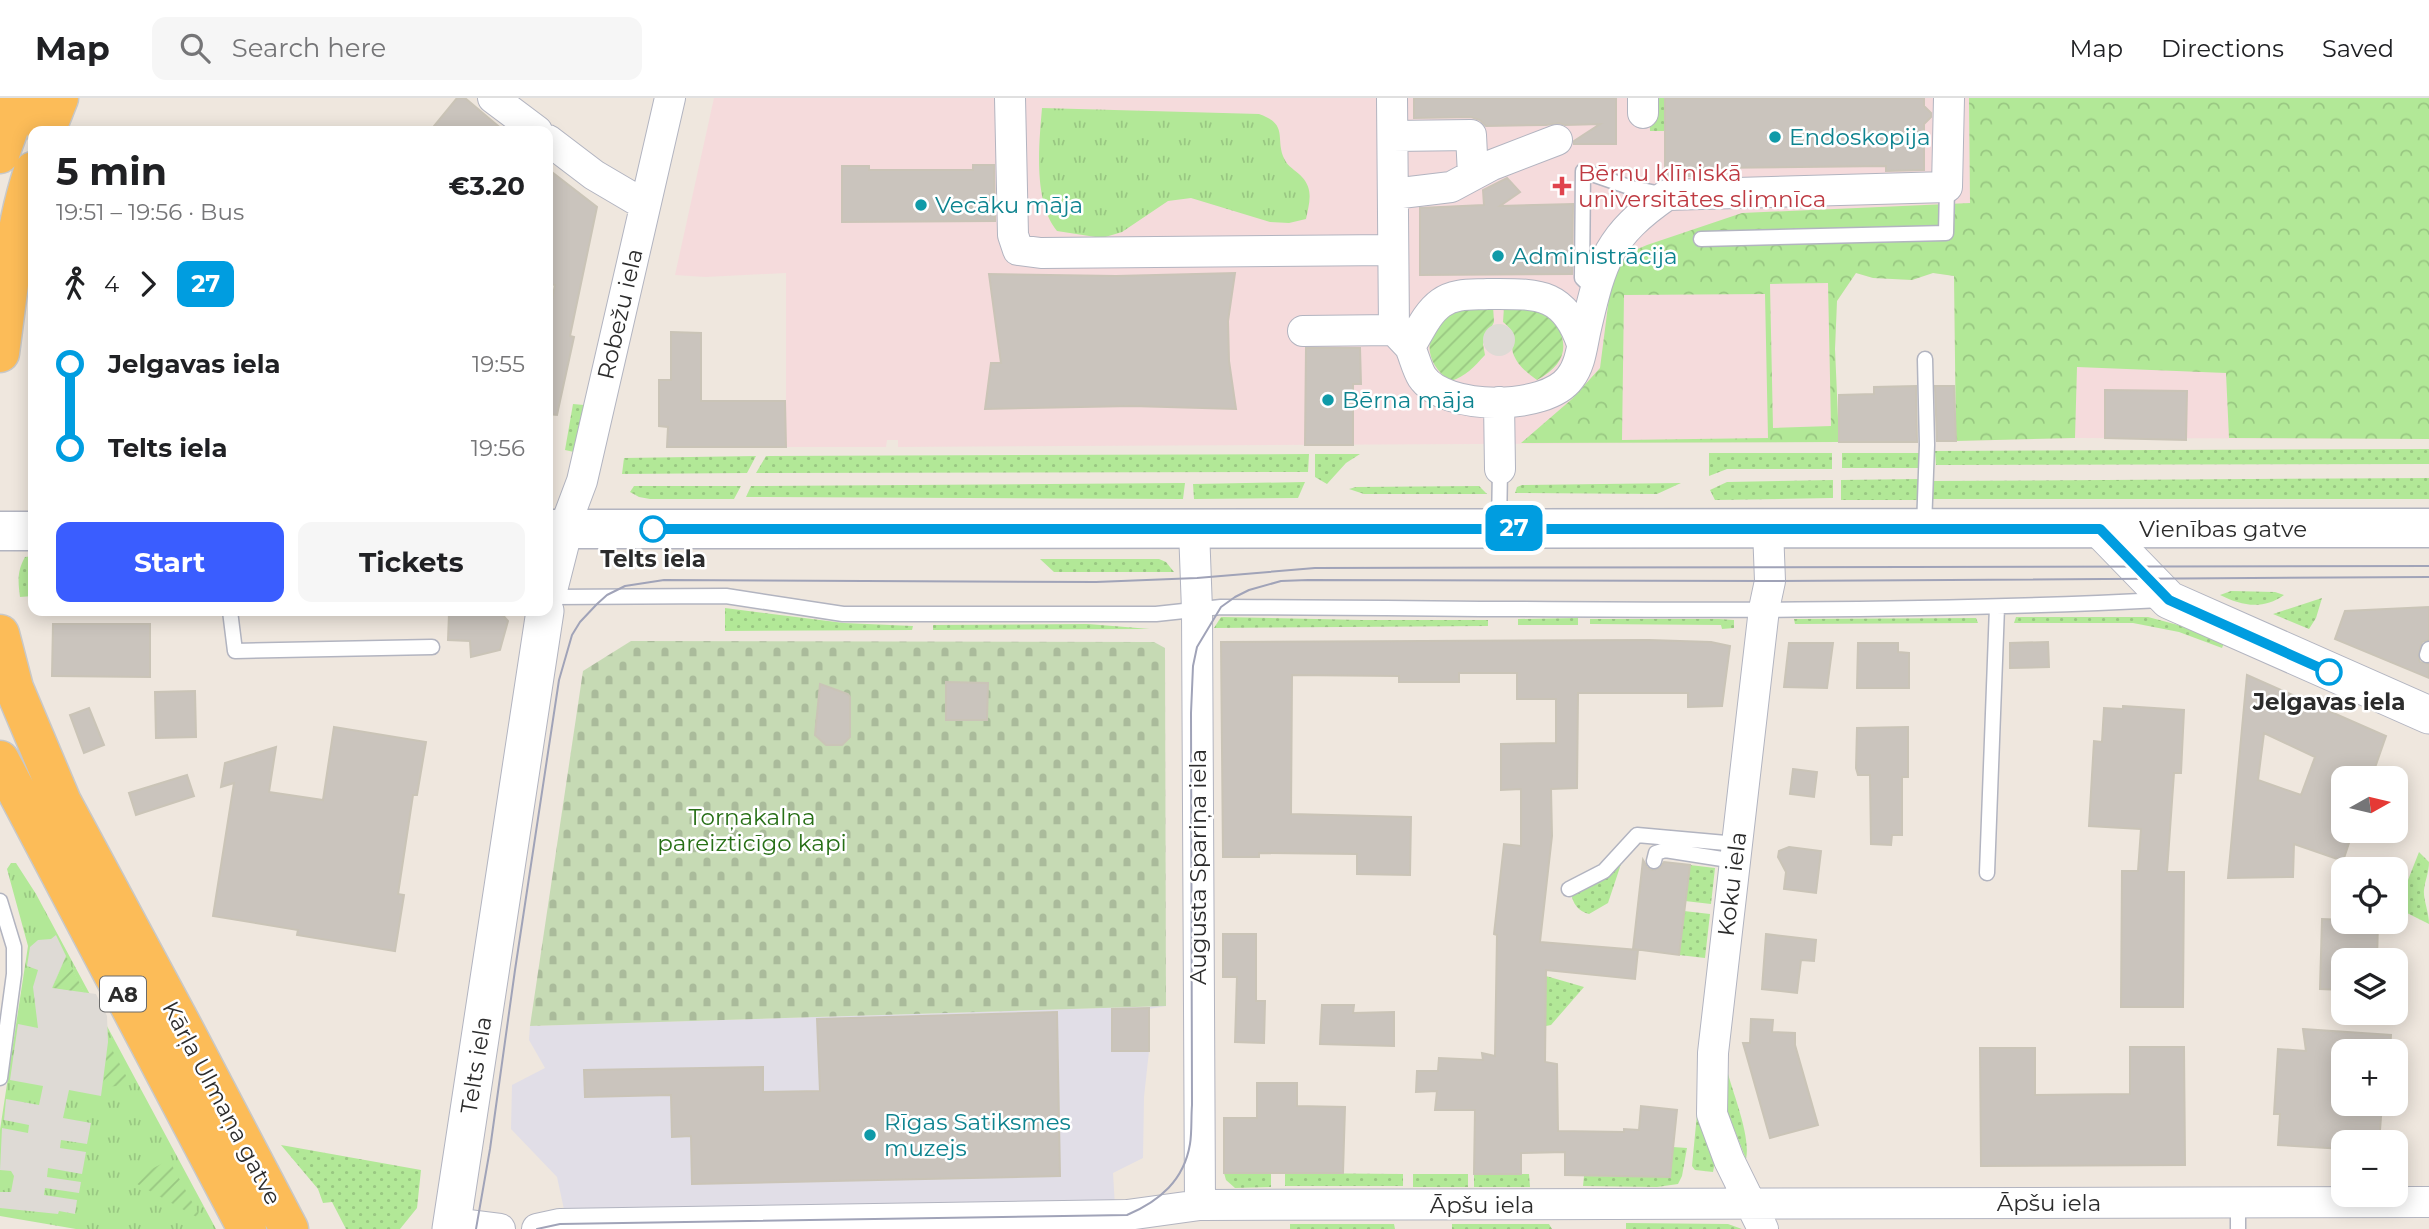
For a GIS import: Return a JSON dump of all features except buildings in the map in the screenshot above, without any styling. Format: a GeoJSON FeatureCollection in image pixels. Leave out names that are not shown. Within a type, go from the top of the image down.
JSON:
{"type":"FeatureCollection","features":[{"type":"Feature","properties":{"kind":"highway"},"geometry":{"type":"LineString","coordinates":[[0,154],[20,98]]}},
{"type":"Feature","properties":{"kind":"highway"},"geometry":{"type":"LineString","coordinates":[[48,126],[59,98]]}},
{"type":"Feature","properties":{"kind":"highway"},"geometry":{"type":"LineString","coordinates":[[0,353],[28,186]]}},
{"type":"Feature","properties":{"kind":"highway","name":"Kārļa Ulmaņa gatve"},"geometry":{"type":"LineString","coordinates":[[0,634],[15,688],[62,802],[184,1027],[289,1229]]}},
{"type":"Feature","properties":{"kind":"highway","name":"Kārļa Ulmaņa gatve"},"geometry":{"type":"LineString","coordinates":[[0,760],[247,1229]]}},
{"type":"Feature","properties":{"kind":"main road","name":"Vienības gatve"},"geometry":{"type":"LineString","coordinates":[[556,529],[2429,528]]}},
{"type":"Feature","properties":{"kind":"main road"},"geometry":{"type":"LineString","coordinates":[[0,531],[28,531]]}},
{"type":"Feature","properties":{"kind":"street"},"geometry":{"type":"LineString","coordinates":[[493,98],[530,126]]}},
{"type":"Feature","properties":{"kind":"street","name":"Robežu iela"},"geometry":{"type":"LineString","coordinates":[[556,529],[583,474],[670,98]]}},
{"type":"Feature","properties":{"kind":"street"},"geometry":{"type":"LineString","coordinates":[[1010,98],[1013,235],[1018,250],[1041,253],[1393,250]]}},
{"type":"Feature","properties":{"kind":"street"},"geometry":{"type":"LineString","coordinates":[[1392,98],[1393,250],[1402,338],[1422,377],[1442,393],[1465,400],[1499,402],[1536,400],[1569,380],[1579,363],[1605,259],[1630,224],[1667,195],[1947,187],[1949,98]]}},
{"type":"Feature","properties":{"kind":"street"},"geometry":{"type":"LineString","coordinates":[[1392,136],[1471,135],[1473,175]]}},
{"type":"Feature","properties":{"kind":"street"},"geometry":{"type":"LineString","coordinates":[[1393,194],[1451,187],[1492,165],[1557,140]]}},
{"type":"Feature","properties":{"kind":"street"},"geometry":{"type":"LineString","coordinates":[[553,143],[594,175],[645,205]]}},
{"type":"Feature","properties":{"kind":"street"},"geometry":{"type":"LineString","coordinates":[[1303,331],[1402,338],[1443,302],[1462,295],[1532,294],[1546,298],[1566,314],[1576,325],[1582,344]]}},
{"type":"Feature","properties":{"kind":"street"},"geometry":{"type":"LineString","coordinates":[[1499,402],[1500,469]]}},
{"type":"Feature","properties":{"kind":"street"},"geometry":{"type":"LineString","coordinates":[[553,553],[556,529]]}},
{"type":"Feature","properties":{"kind":"street","name":"Augusta Spariņa iela"},"geometry":{"type":"LineString","coordinates":[[1194,529],[1198,610],[1200,1205]]}},
{"type":"Feature","properties":{"kind":"street","name":"Koku iela"},"geometry":{"type":"LineString","coordinates":[[1757,1217],[1729,1160],[1712,1114],[1713,1053],[1764,609],[1770,581],[1768,529]]}},
{"type":"Feature","properties":{"kind":"street"},"geometry":{"type":"LineString","coordinates":[[2100,529],[2169,600],[2429,715]]}},
{"type":"Feature","properties":{"kind":"street","name":"Telts iela"},"geometry":{"type":"LineString","coordinates":[[451,1226],[544,616]]}},
{"type":"Feature","properties":{"kind":"street","name":"Āpšu iela"},"geometry":{"type":"LineString","coordinates":[[537,1229],[560,1224],[1025,1222],[1127,1215],[1200,1205],[1757,1217],[2238,1216],[2429,1202]]}},
{"type":"Feature","properties":{"kind":"street"},"geometry":{"type":"LineString","coordinates":[[451,1226],[500,1229]]}},
{"type":"Feature","properties":{"kind":"lane"},"geometry":{"type":"LineString","coordinates":[[1598,282],[1585,281],[1582,278],[1583,172],[1632,188],[1667,195]]}},
{"type":"Feature","properties":{"kind":"lane"},"geometry":{"type":"LineString","coordinates":[[1701,239],[1946,233],[1947,187]]}},
{"type":"Feature","properties":{"kind":"lane"},"geometry":{"type":"LineString","coordinates":[[1924,529],[1927,445],[1925,359]]}},
{"type":"Feature","properties":{"kind":"lane"},"geometry":{"type":"LineString","coordinates":[[1499,528],[1500,469]]}},
{"type":"Feature","properties":{"kind":"lane"},"geometry":{"type":"LineString","coordinates":[[553,594],[726,596],[843,614],[1156,614],[1221,607],[1997,607],[2169,600]]}},
{"type":"Feature","properties":{"kind":"lane"},"geometry":{"type":"LineString","coordinates":[[1987,873],[1997,607]]}},
{"type":"Feature","properties":{"kind":"lane"},"geometry":{"type":"LineString","coordinates":[[230,616],[235,651],[432,647]]}},
{"type":"Feature","properties":{"kind":"lane"},"geometry":{"type":"LineString","coordinates":[[1569,889],[1604,871],[1637,835],[1736,852]]}},
{"type":"Feature","properties":{"kind":"lane"},"geometry":{"type":"LineString","coordinates":[[1654,861],[1656,853],[1665,850],[1736,852]]}},
{"type":"Feature","properties":{"kind":"lane"},"geometry":{"type":"LineString","coordinates":[[0,901],[14,947],[15,974],[0,1078]]}},
{"type":"Feature","properties":{"kind":"shaded area","name":"Bērnu klīniskā universitātes slimnīca"},"geometry":{"type":"Polygon","coordinates":[[[714,98],[2429,98],[2429,439],[2075,438],[1956,441],[1954,276],[1933,273],[1912,280],[1873,278],[1856,273],[1837,301],[1835,349],[1839,442],[898,447],[898,440],[887,440],[886,447],[786,447],[786,273],[705,277],[675,275],[714,98]]]}},
{"type":"Feature","properties":{"kind":"shaded area"},"geometry":{"type":"Polygon","coordinates":[[[1499,324],[1510,329],[1515,340],[1510,351],[1499,356],[1488,351],[1483,340],[1488,329],[1499,324]]]}},
{"type":"Feature","properties":{"kind":"shaded area"},"geometry":{"type":"Polygon","coordinates":[[[56,935],[66,956],[52,988],[96,994],[107,1016],[108,1042],[101,1096],[69,1090],[63,1118],[91,1123],[87,1144],[61,1140],[60,1148],[86,1152],[82,1174],[48,1168],[47,1177],[81,1182],[79,1193],[45,1188],[44,1195],[77,1200],[75,1214],[0,1208],[0,1192],[11,1192],[14,1176],[11,1171],[0,1170],[2,1128],[28,1133],[29,1125],[4,1120],[6,1099],[39,1105],[43,1086],[10,1080],[18,1024],[38,1028],[33,987],[38,970],[27,966],[30,947],[38,940],[51,939],[56,935]]]}},
{"type":"Feature","properties":{"kind":"shaded area"},"geometry":{"type":"Polygon","coordinates":[[[1166,1006],[1149,1009],[1143,1158],[1113,1173],[1115,1207],[565,1214],[557,1177],[511,1129],[512,1085],[545,1068],[529,1040],[530,1026],[1166,1006]]]}},
{"type":"Feature","properties":{"kind":"green space"},"geometry":{"type":"Polygon","coordinates":[[[1649,98],[1665,98],[1665,131],[1650,131],[1649,98]]]}},
{"type":"Feature","properties":{"kind":"green space"},"geometry":{"type":"Polygon","coordinates":[[[1969,98],[2429,98],[2429,439],[2229,438],[2226,373],[2077,367],[2075,438],[1956,441],[1954,276],[1933,273],[1912,280],[1873,278],[1856,273],[1837,301],[1835,349],[1839,442],[1521,443],[1572,399],[1600,368],[1614,259],[1742,213],[1970,203],[1969,98]],[[1828,283],[1770,284],[1773,428],[1831,426],[1828,283]],[[1765,294],[1624,295],[1622,440],[1768,438],[1765,294]]]}},
{"type":"Feature","properties":{"kind":"green space"},"geometry":{"type":"Polygon","coordinates":[[[1042,108],[1259,114],[1269,118],[1278,128],[1286,162],[1302,177],[1308,187],[1310,197],[1306,219],[1289,223],[1270,222],[1191,198],[1168,201],[1122,232],[1102,238],[1057,231],[1049,219],[1041,189],[1039,155],[1042,108]]]}},
{"type":"Feature","properties":{"kind":"green space"},"geometry":{"type":"Polygon","coordinates":[[[1493,306],[1494,322],[1483,344],[1485,355],[1465,374],[1451,381],[1441,373],[1430,355],[1432,335],[1437,326],[1444,317],[1458,308],[1493,306]]]}},
{"type":"Feature","properties":{"kind":"green space"},"geometry":{"type":"Polygon","coordinates":[[[1516,306],[1548,312],[1563,341],[1561,358],[1556,366],[1537,380],[1517,361],[1512,348],[1512,332],[1503,322],[1504,307],[1516,306]]]}},
{"type":"Feature","properties":{"kind":"green space"},"geometry":{"type":"Polygon","coordinates":[[[573,404],[584,405],[574,452],[565,450],[573,404]]]}},
{"type":"Feature","properties":{"kind":"green space"},"geometry":{"type":"Polygon","coordinates":[[[2429,449],[2429,464],[1936,465],[1935,451],[2429,449]]]}},
{"type":"Feature","properties":{"kind":"green space"},"geometry":{"type":"Polygon","coordinates":[[[1709,453],[1832,453],[1832,469],[1727,469],[1709,476],[1709,453]]]}},
{"type":"Feature","properties":{"kind":"green space"},"geometry":{"type":"Polygon","coordinates":[[[1842,453],[1920,453],[1921,468],[1842,468],[1842,453]]]}},
{"type":"Feature","properties":{"kind":"green space"},"geometry":{"type":"Polygon","coordinates":[[[1309,454],[1308,472],[756,473],[766,456],[1309,454]]]}},
{"type":"Feature","properties":{"kind":"green space"},"geometry":{"type":"Polygon","coordinates":[[[1315,454],[1360,454],[1346,463],[1327,484],[1315,477],[1315,454]]]}},
{"type":"Feature","properties":{"kind":"green space"},"geometry":{"type":"Polygon","coordinates":[[[756,456],[747,473],[622,474],[624,458],[756,456]]]}},
{"type":"Feature","properties":{"kind":"green space"},"geometry":{"type":"Polygon","coordinates":[[[2429,478],[2429,499],[1932,499],[1933,481],[2429,478]]]}},
{"type":"Feature","properties":{"kind":"green space"},"geometry":{"type":"Polygon","coordinates":[[[1920,479],[1920,500],[1841,500],[1841,480],[1920,479]]]}},
{"type":"Feature","properties":{"kind":"green space"},"geometry":{"type":"Polygon","coordinates":[[[1833,480],[1833,498],[1715,500],[1710,490],[1727,482],[1833,480]]]}},
{"type":"Feature","properties":{"kind":"green space"},"geometry":{"type":"Polygon","coordinates":[[[1305,482],[1298,498],[1194,499],[1193,484],[1305,482]]]}},
{"type":"Feature","properties":{"kind":"green space"},"geometry":{"type":"Polygon","coordinates":[[[1185,483],[1183,499],[746,497],[751,486],[1185,483]]]}},
{"type":"Feature","properties":{"kind":"green space"},"geometry":{"type":"Polygon","coordinates":[[[1681,483],[1657,494],[1515,493],[1517,487],[1522,485],[1681,483]]]}},
{"type":"Feature","properties":{"kind":"green space"},"geometry":{"type":"Polygon","coordinates":[[[634,486],[741,486],[734,499],[650,499],[630,492],[634,486]]]}},
{"type":"Feature","properties":{"kind":"green space"},"geometry":{"type":"Polygon","coordinates":[[[1479,486],[1487,494],[1364,494],[1349,489],[1356,487],[1479,486]]]}},
{"type":"Feature","properties":{"kind":"green space"},"geometry":{"type":"Polygon","coordinates":[[[25,557],[28,557],[28,596],[20,597],[19,572],[25,557]]]}},
{"type":"Feature","properties":{"kind":"green space"},"geometry":{"type":"Polygon","coordinates":[[[1040,559],[1159,559],[1166,562],[1174,572],[1054,572],[1040,559]]]}},
{"type":"Feature","properties":{"kind":"green space"},"geometry":{"type":"Polygon","coordinates":[[[2231,591],[2275,592],[2284,595],[2268,603],[2252,605],[2220,595],[2231,591]]]}},
{"type":"Feature","properties":{"kind":"green space"},"geometry":{"type":"Polygon","coordinates":[[[2322,598],[2316,618],[2309,629],[2273,614],[2322,598]]]}},
{"type":"Feature","properties":{"kind":"green space"},"geometry":{"type":"Polygon","coordinates":[[[725,608],[844,623],[913,626],[912,630],[725,631],[725,608]]]}},
{"type":"Feature","properties":{"kind":"green space"},"geometry":{"type":"Polygon","coordinates":[[[1221,617],[1488,620],[1488,626],[1214,628],[1221,617]]]}},
{"type":"Feature","properties":{"kind":"green space"},"geometry":{"type":"Polygon","coordinates":[[[2016,617],[2148,617],[2178,625],[2224,643],[2222,648],[2179,632],[2133,623],[2014,623],[2016,617]]]}},
{"type":"Feature","properties":{"kind":"green space"},"geometry":{"type":"Polygon","coordinates":[[[1578,618],[1578,625],[1518,625],[1518,619],[1578,618]]]}},
{"type":"Feature","properties":{"kind":"green space"},"geometry":{"type":"Polygon","coordinates":[[[1976,618],[1978,623],[1795,624],[1794,619],[1976,618]]]}},
{"type":"Feature","properties":{"kind":"green space"},"geometry":{"type":"Polygon","coordinates":[[[1590,619],[1719,619],[1734,620],[1734,628],[1722,629],[1721,625],[1590,624],[1590,619]]]}},
{"type":"Feature","properties":{"kind":"green space"},"geometry":{"type":"Polygon","coordinates":[[[1088,624],[1150,629],[933,630],[933,625],[1088,624]]]}},
{"type":"Feature","properties":{"kind":"green space","name":"Torņakalna pareizticīgo kapi"},"geometry":{"type":"Polygon","coordinates":[[[631,641],[1154,642],[1165,648],[1166,1006],[530,1026],[583,671],[631,641]]]}},
{"type":"Feature","properties":{"kind":"green space"},"geometry":{"type":"Polygon","coordinates":[[[2419,852],[2429,862],[2424,894],[2429,924],[2408,914],[2408,880],[2419,852]]]}},
{"type":"Feature","properties":{"kind":"green space"},"geometry":{"type":"Polygon","coordinates":[[[1623,858],[1608,903],[1589,914],[1579,909],[1571,893],[1623,858]]]}},
{"type":"Feature","properties":{"kind":"green space"},"geometry":{"type":"Polygon","coordinates":[[[11,863],[16,863],[36,894],[216,1229],[76,1229],[0,1216],[0,1130],[28,946],[7,869],[11,863]],[[66,957],[52,988],[84,994],[66,957]]]}},
{"type":"Feature","properties":{"kind":"green space"},"geometry":{"type":"Polygon","coordinates":[[[1690,865],[1715,868],[1711,904],[1685,901],[1690,865]]]}},
{"type":"Feature","properties":{"kind":"green space"},"geometry":{"type":"Polygon","coordinates":[[[1684,911],[1710,914],[1705,958],[1679,955],[1684,911]]]}},
{"type":"Feature","properties":{"kind":"green space"},"geometry":{"type":"Polygon","coordinates":[[[66,956],[85,994],[52,988],[66,956]]]}},
{"type":"Feature","properties":{"kind":"green space"},"geometry":{"type":"Polygon","coordinates":[[[1546,976],[1584,987],[1551,1025],[1546,1026],[1546,1019],[1538,1018],[1546,976]]]}},
{"type":"Feature","properties":{"kind":"green space"},"geometry":{"type":"Polygon","coordinates":[[[108,1042],[131,1085],[103,1087],[108,1042]]]}},
{"type":"Feature","properties":{"kind":"green space"},"geometry":{"type":"Polygon","coordinates":[[[1727,1070],[1744,1127],[1746,1159],[1725,1106],[1727,1070]]]}},
{"type":"Feature","properties":{"kind":"green space"},"geometry":{"type":"Polygon","coordinates":[[[1697,1114],[1715,1162],[1713,1172],[1695,1170],[1692,1166],[1697,1114]]]}},
{"type":"Feature","properties":{"kind":"green space"},"geometry":{"type":"Polygon","coordinates":[[[281,1145],[421,1170],[417,1208],[400,1229],[346,1229],[332,1202],[323,1203],[318,1189],[281,1145]]]}},
{"type":"Feature","properties":{"kind":"green space"},"geometry":{"type":"Polygon","coordinates":[[[1673,1147],[1687,1148],[1678,1184],[1657,1187],[1583,1186],[1584,1176],[1670,1177],[1673,1147]]]}},
{"type":"Feature","properties":{"kind":"green space"},"geometry":{"type":"Polygon","coordinates":[[[169,1160],[202,1220],[130,1180],[169,1160]]]}},
{"type":"Feature","properties":{"kind":"green space"},"geometry":{"type":"Polygon","coordinates":[[[1224,1173],[1271,1174],[1271,1187],[1235,1188],[1226,1180],[1224,1173]]]}},
{"type":"Feature","properties":{"kind":"green space"},"geometry":{"type":"Polygon","coordinates":[[[1285,1173],[1403,1174],[1403,1186],[1285,1186],[1285,1173]]]}},
{"type":"Feature","properties":{"kind":"green space"},"geometry":{"type":"Polygon","coordinates":[[[1413,1174],[1468,1174],[1468,1187],[1413,1187],[1413,1174]]]}},
{"type":"Feature","properties":{"kind":"green space"},"geometry":{"type":"Polygon","coordinates":[[[1474,1174],[1529,1174],[1530,1187],[1474,1187],[1474,1174]]]}},
{"type":"Feature","properties":{"kind":"green space"},"geometry":{"type":"Polygon","coordinates":[[[1626,1223],[1728,1224],[1742,1229],[1626,1229],[1626,1223]]]}},
{"type":"Feature","properties":{"kind":"green space"},"geometry":{"type":"Polygon","coordinates":[[[1290,1224],[1394,1224],[1395,1229],[1290,1229],[1290,1224]]]}},
{"type":"Feature","properties":{"kind":"green space"},"geometry":{"type":"Polygon","coordinates":[[[1452,1224],[1549,1224],[1552,1229],[1452,1229],[1452,1224]]]}},
{"type":"Feature","properties":{"kind":"tram line"},"geometry":{"type":"LineString","coordinates":[[476,1229],[559,680],[572,635],[580,622],[607,595],[625,586],[664,580],[1096,582],[1197,578],[1315,568],[2429,566]]}},
{"type":"Feature","properties":{"kind":"tram line"},"geometry":{"type":"LineString","coordinates":[[537,1229],[560,1224],[1127,1215],[1150,1203],[1169,1188],[1187,1157],[1191,1135],[1193,666],[1197,647],[1221,607],[1249,590],[1281,581],[1308,580],[1770,581],[2429,577]]}},
{"type":"Feature","properties":{"kind":"bus line","name":"27"},"geometry":{"type":"LineString","coordinates":[[653,529],[2100,529],[2169,600],[2329,672]]}},
{"type":"Feature","properties":{"kind":"place","name":"Endoskopija"},"geometry":{"type":"Point","coordinates":[1775,137]}},
{"type":"Feature","properties":{"kind":"place","name":"Bērnu klīniskā universitātes slimnīca"},"geometry":{"type":"Point","coordinates":[1562,186]}},
{"type":"Feature","properties":{"kind":"place","name":"Vecāku māja"},"geometry":{"type":"Point","coordinates":[921,205]}},
{"type":"Feature","properties":{"kind":"place","name":"Administrācija"},"geometry":{"type":"Point","coordinates":[1498,256]}},
{"type":"Feature","properties":{"kind":"place","name":"Bērna māja"},"geometry":{"type":"Point","coordinates":[1328,400]}},
{"type":"Feature","properties":{"kind":"place","name":"Telts iela"},"geometry":{"type":"Point","coordinates":[653,529]}},
{"type":"Feature","properties":{"kind":"place","name":"Jelgavas iela"},"geometry":{"type":"Point","coordinates":[2329,672]}},
{"type":"Feature","properties":{"kind":"place","name":"Rīgas Satiksmes muzejs"},"geometry":{"type":"Point","coordinates":[870,1135]}}]}
